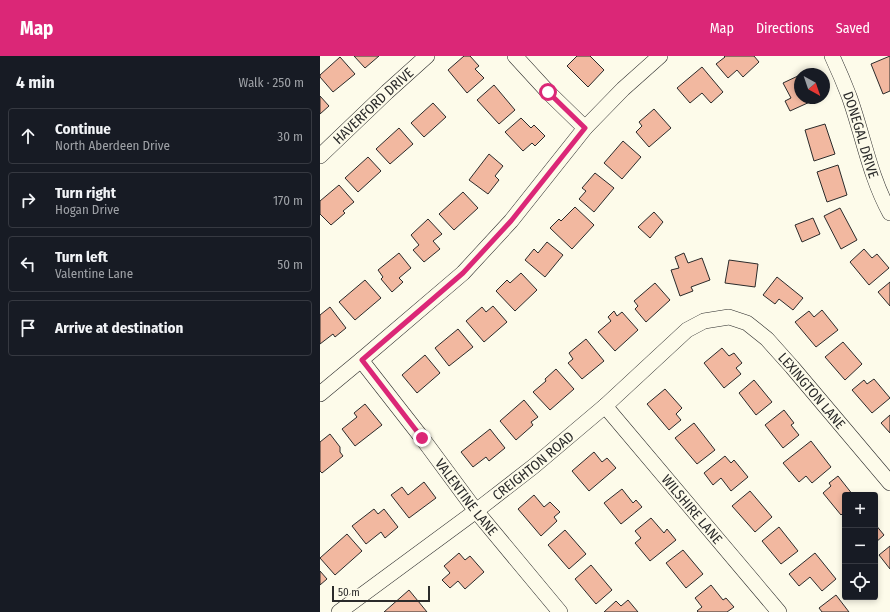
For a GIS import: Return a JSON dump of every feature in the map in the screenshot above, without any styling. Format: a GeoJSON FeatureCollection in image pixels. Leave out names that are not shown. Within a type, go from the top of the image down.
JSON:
{"type":"FeatureCollection","features":[{"type":"Feature","properties":{"kind":"street","name":"HAVERFORD DRIVE"},"geometry":{"type":"LineString","coordinates":[[320,156],[427,56]]}},
{"type":"Feature","properties":{"kind":"street"},"geometry":{"type":"LineString","coordinates":[[515,56],[548,92],[585,128]]}},
{"type":"Feature","properties":{"kind":"street"},"geometry":{"type":"LineString","coordinates":[[320,394],[463,273],[511,221],[585,128],[623,89],[660,56]]}},
{"type":"Feature","properties":{"kind":"street","name":"DONEGAL DRIVE"},"geometry":{"type":"LineString","coordinates":[[832,56],[849,96],[883,201],[890,213]]}},
{"type":"Feature","properties":{"kind":"street","name":"LEXINGTON LANE"},"geometry":{"type":"LineString","coordinates":[[722,318],[729,317],[747,323],[767,339],[792,366],[890,483]]}},
{"type":"Feature","properties":{"kind":"street","name":"CREIGHTON ROAD"},"geometry":{"type":"LineString","coordinates":[[339,612],[476,511],[534,466],[605,406],[687,330],[704,321],[722,318]]}},
{"type":"Feature","properties":{"kind":"street","name":"VALENTINE LANE"},"geometry":{"type":"LineString","coordinates":[[362,360],[476,511],[560,612]]}},
{"type":"Feature","properties":{"kind":"street","name":"WILSHIRE LANE"},"geometry":{"type":"LineString","coordinates":[[605,406],[779,612]]}},
{"type":"Feature","properties":{"kind":"building"},"geometry":{"type":"Polygon","coordinates":[[[354,56],[379,56],[365,68],[354,56]]]}},
{"type":"Feature","properties":{"kind":"building"},"geometry":{"type":"Polygon","coordinates":[[[464,56],[470,56],[479,66],[475,69],[484,78],[467,93],[448,70],[464,56]]]}},
{"type":"Feature","properties":{"kind":"building"},"geometry":{"type":"Polygon","coordinates":[[[577,56],[590,56],[604,70],[588,87],[567,66],[577,56]]]}},
{"type":"Feature","properties":{"kind":"building"},"geometry":{"type":"Polygon","coordinates":[[[724,56],[754,56],[759,62],[743,77],[737,70],[728,78],[716,64],[725,57],[724,56]]]}},
{"type":"Feature","properties":{"kind":"building"},"geometry":{"type":"Polygon","coordinates":[[[890,56],[890,91],[883,94],[871,64],[890,56]]]}},
{"type":"Feature","properties":{"kind":"building"},"geometry":{"type":"Polygon","coordinates":[[[340,57],[355,74],[333,92],[320,77],[320,75],[340,57]]]}},
{"type":"Feature","properties":{"kind":"building"},"geometry":{"type":"Polygon","coordinates":[[[702,67],[723,92],[711,103],[702,93],[690,103],[677,88],[702,67]]]}},
{"type":"Feature","properties":{"kind":"building"},"geometry":{"type":"Polygon","coordinates":[[[794,78],[794,104],[805,104],[790,111],[785,101],[791,98],[783,83],[794,78]]]}},
{"type":"Feature","properties":{"kind":"building"},"geometry":{"type":"Polygon","coordinates":[[[494,85],[515,110],[499,124],[477,100],[494,85]]]}},
{"type":"Feature","properties":{"kind":"building"},"geometry":{"type":"Polygon","coordinates":[[[320,96],[329,106],[320,114],[320,96]]]}},
{"type":"Feature","properties":{"kind":"building"},"geometry":{"type":"Polygon","coordinates":[[[433,103],[446,117],[424,137],[411,123],[433,103]]]}},
{"type":"Feature","properties":{"kind":"building"},"geometry":{"type":"Polygon","coordinates":[[[654,109],[671,128],[649,147],[636,132],[642,126],[639,122],[654,109]]]}},
{"type":"Feature","properties":{"kind":"building"},"geometry":{"type":"Polygon","coordinates":[[[521,118],[531,128],[534,125],[545,136],[535,146],[532,143],[523,151],[505,132],[521,118]]]}},
{"type":"Feature","properties":{"kind":"building"},"geometry":{"type":"Polygon","coordinates":[[[825,124],[835,154],[814,161],[805,130],[825,124]]]}},
{"type":"Feature","properties":{"kind":"building"},"geometry":{"type":"Polygon","coordinates":[[[399,128],[413,144],[390,164],[376,149],[399,128]]]}},
{"type":"Feature","properties":{"kind":"building"},"geometry":{"type":"Polygon","coordinates":[[[623,141],[641,157],[622,179],[604,163],[623,141]]]}},
{"type":"Feature","properties":{"kind":"building"},"geometry":{"type":"Polygon","coordinates":[[[489,154],[503,166],[495,176],[499,180],[488,194],[469,180],[489,154]]]}},
{"type":"Feature","properties":{"kind":"building"},"geometry":{"type":"Polygon","coordinates":[[[368,157],[381,171],[358,192],[345,178],[368,157]]]}},
{"type":"Feature","properties":{"kind":"building"},"geometry":{"type":"Polygon","coordinates":[[[838,165],[847,195],[827,202],[817,172],[838,165]]]}},
{"type":"Feature","properties":{"kind":"building"},"geometry":{"type":"Polygon","coordinates":[[[595,173],[614,188],[594,212],[579,199],[586,191],[582,188],[595,173]]]}},
{"type":"Feature","properties":{"kind":"building"},"geometry":{"type":"Polygon","coordinates":[[[339,185],[354,202],[343,211],[345,213],[331,225],[320,214],[320,201],[339,185]]]}},
{"type":"Feature","properties":{"kind":"building"},"geometry":{"type":"Polygon","coordinates":[[[463,192],[478,208],[454,230],[439,214],[463,192]]]}},
{"type":"Feature","properties":{"kind":"building"},"geometry":{"type":"Polygon","coordinates":[[[575,207],[594,225],[572,249],[550,228],[559,219],[561,221],[575,207]]]}},
{"type":"Feature","properties":{"kind":"building"},"geometry":{"type":"Polygon","coordinates":[[[840,208],[857,240],[841,249],[824,216],[840,208]]]}},
{"type":"Feature","properties":{"kind":"building"},"geometry":{"type":"Polygon","coordinates":[[[654,212],[663,222],[650,238],[638,227],[654,212]]]}},
{"type":"Feature","properties":{"kind":"building"},"geometry":{"type":"Polygon","coordinates":[[[813,218],[820,234],[802,242],[795,225],[813,218]]]}},
{"type":"Feature","properties":{"kind":"building"},"geometry":{"type":"Polygon","coordinates":[[[428,219],[442,234],[433,241],[440,249],[424,262],[413,250],[419,245],[411,235],[428,219]]]}},
{"type":"Feature","properties":{"kind":"building"},"geometry":{"type":"Polygon","coordinates":[[[547,242],[563,255],[545,277],[525,260],[534,249],[538,253],[547,242]]]}},
{"type":"Feature","properties":{"kind":"building"},"geometry":{"type":"Polygon","coordinates":[[[864,249],[872,258],[877,254],[889,268],[869,285],[850,262],[864,249]]]}},
{"type":"Feature","properties":{"kind":"building"},"geometry":{"type":"Polygon","coordinates":[[[399,253],[411,268],[399,278],[403,282],[392,292],[381,279],[383,277],[378,270],[399,253]]]}},
{"type":"Feature","properties":{"kind":"building"},"geometry":{"type":"Polygon","coordinates":[[[684,253],[688,263],[702,258],[710,280],[691,287],[693,291],[680,296],[671,270],[679,268],[675,257],[684,253]]]}},
{"type":"Feature","properties":{"kind":"building"},"geometry":{"type":"Polygon","coordinates":[[[729,260],[758,264],[755,287],[725,283],[729,260]]]}},
{"type":"Feature","properties":{"kind":"building"},"geometry":{"type":"Polygon","coordinates":[[[521,273],[537,290],[515,311],[496,291],[507,280],[510,283],[521,273]]]}},
{"type":"Feature","properties":{"kind":"building"},"geometry":{"type":"Polygon","coordinates":[[[777,277],[803,298],[793,310],[779,299],[775,304],[763,295],[777,277]]]}},
{"type":"Feature","properties":{"kind":"building"},"geometry":{"type":"Polygon","coordinates":[[[365,280],[381,298],[355,320],[339,302],[365,280]]]}},
{"type":"Feature","properties":{"kind":"building"},"geometry":{"type":"Polygon","coordinates":[[[890,282],[890,306],[878,292],[890,282]]]}},
{"type":"Feature","properties":{"kind":"building"},"geometry":{"type":"Polygon","coordinates":[[[655,283],[670,300],[646,322],[635,309],[638,306],[634,301],[655,283]]]}},
{"type":"Feature","properties":{"kind":"building"},"geometry":{"type":"Polygon","coordinates":[[[493,306],[507,322],[484,342],[466,321],[482,307],[486,312],[493,306]]]}},
{"type":"Feature","properties":{"kind":"building"},"geometry":{"type":"Polygon","coordinates":[[[330,307],[346,328],[335,337],[333,334],[320,344],[320,315],[330,307]]]}},
{"type":"Feature","properties":{"kind":"building"},"geometry":{"type":"Polygon","coordinates":[[[822,310],[838,330],[816,347],[795,322],[809,311],[814,317],[822,310]]]}},
{"type":"Feature","properties":{"kind":"building"},"geometry":{"type":"Polygon","coordinates":[[[614,311],[617,316],[622,312],[638,330],[615,351],[598,332],[611,321],[608,317],[614,311]]]}},
{"type":"Feature","properties":{"kind":"building"},"geometry":{"type":"Polygon","coordinates":[[[458,329],[473,347],[449,366],[435,348],[458,329]]]}},
{"type":"Feature","properties":{"kind":"building"},"geometry":{"type":"Polygon","coordinates":[[[586,339],[604,361],[582,379],[568,363],[573,359],[569,353],[586,339]]]}},
{"type":"Feature","properties":{"kind":"building"},"geometry":{"type":"Polygon","coordinates":[[[843,342],[862,364],[845,380],[825,357],[843,342]]]}},
{"type":"Feature","properties":{"kind":"building"},"geometry":{"type":"Polygon","coordinates":[[[722,348],[729,356],[734,353],[742,363],[736,368],[741,374],[724,388],[704,363],[722,348]]]}},
{"type":"Feature","properties":{"kind":"building"},"geometry":{"type":"Polygon","coordinates":[[[425,355],[440,373],[417,393],[402,375],[425,355]]]}},
{"type":"Feature","properties":{"kind":"building"},"geometry":{"type":"Polygon","coordinates":[[[556,369],[574,389],[550,410],[533,392],[546,381],[545,379],[556,369]]]}},
{"type":"Feature","properties":{"kind":"building"},"geometry":{"type":"Polygon","coordinates":[[[874,379],[890,398],[872,413],[852,390],[864,380],[867,384],[874,379]]]}},
{"type":"Feature","properties":{"kind":"building"},"geometry":{"type":"Polygon","coordinates":[[[754,380],[772,402],[756,415],[739,393],[754,380]]]}},
{"type":"Feature","properties":{"kind":"building"},"geometry":{"type":"Polygon","coordinates":[[[665,389],[682,408],[676,414],[681,420],[669,430],[647,404],[665,389]]]}},
{"type":"Feature","properties":{"kind":"building"},"geometry":{"type":"Polygon","coordinates":[[[524,400],[538,417],[531,422],[533,425],[516,440],[500,421],[524,400]]]}},
{"type":"Feature","properties":{"kind":"building"},"geometry":{"type":"Polygon","coordinates":[[[365,404],[382,425],[355,446],[342,429],[357,417],[354,413],[365,404]]]}},
{"type":"Feature","properties":{"kind":"building"},"geometry":{"type":"Polygon","coordinates":[[[784,410],[794,423],[791,425],[799,435],[783,448],[765,425],[784,410]]]}},
{"type":"Feature","properties":{"kind":"building"},"geometry":{"type":"Polygon","coordinates":[[[890,415],[890,433],[881,423],[890,415]]]}},
{"type":"Feature","properties":{"kind":"building"},"geometry":{"type":"Polygon","coordinates":[[[694,423],[715,450],[697,464],[675,438],[694,423]]]}},
{"type":"Feature","properties":{"kind":"building"},"geometry":{"type":"Polygon","coordinates":[[[490,429],[505,448],[489,461],[486,457],[473,467],[461,452],[490,429]]]}},
{"type":"Feature","properties":{"kind":"building"},"geometry":{"type":"Polygon","coordinates":[[[330,434],[340,447],[340,452],[343,456],[322,473],[320,471],[320,442],[330,434]]]}},
{"type":"Feature","properties":{"kind":"building"},"geometry":{"type":"Polygon","coordinates":[[[811,441],[831,467],[812,483],[806,476],[799,482],[783,463],[811,441]]]}},
{"type":"Feature","properties":{"kind":"building"},"geometry":{"type":"Polygon","coordinates":[[[594,452],[602,462],[607,458],[616,468],[589,491],[572,471],[594,452]]]}},
{"type":"Feature","properties":{"kind":"building"},"geometry":{"type":"Polygon","coordinates":[[[725,456],[731,463],[734,460],[748,477],[731,491],[721,478],[713,485],[704,473],[725,456]]]}},
{"type":"Feature","properties":{"kind":"building"},"geometry":{"type":"Polygon","coordinates":[[[838,476],[851,492],[842,492],[841,515],[823,493],[831,486],[829,483],[838,476]]]}},
{"type":"Feature","properties":{"kind":"building"},"geometry":{"type":"Polygon","coordinates":[[[424,482],[436,498],[409,518],[391,495],[402,487],[408,495],[424,482]]]}},
{"type":"Feature","properties":{"kind":"building"},"geometry":{"type":"Polygon","coordinates":[[[622,489],[633,503],[636,500],[642,507],[621,524],[604,503],[622,489]]]}},
{"type":"Feature","properties":{"kind":"building"},"geometry":{"type":"Polygon","coordinates":[[[750,491],[772,517],[755,532],[732,506],[750,491]]]}},
{"type":"Feature","properties":{"kind":"building"},"geometry":{"type":"Polygon","coordinates":[[[534,495],[544,507],[550,502],[560,512],[554,517],[557,521],[541,536],[518,509],[534,495]]]}},
{"type":"Feature","properties":{"kind":"building"},"geometry":{"type":"Polygon","coordinates":[[[374,509],[378,514],[384,509],[398,527],[385,538],[381,532],[366,544],[352,526],[374,509]]]}},
{"type":"Feature","properties":{"kind":"building"},"geometry":{"type":"Polygon","coordinates":[[[651,518],[664,533],[667,529],[676,540],[650,561],[635,543],[641,538],[635,531],[651,518]]]}},
{"type":"Feature","properties":{"kind":"building"},"geometry":{"type":"Polygon","coordinates":[[[779,527],[798,551],[781,564],[762,541],[779,527]]]}},
{"type":"Feature","properties":{"kind":"building"},"geometry":{"type":"Polygon","coordinates":[[[878,528],[884,535],[878,540],[878,528]]]}},
{"type":"Feature","properties":{"kind":"building"},"geometry":{"type":"Polygon","coordinates":[[[565,530],[586,554],[569,569],[548,545],[565,530]]]}},
{"type":"Feature","properties":{"kind":"building"},"geometry":{"type":"Polygon","coordinates":[[[347,534],[362,551],[335,575],[320,558],[347,534]]]}},
{"type":"Feature","properties":{"kind":"building"},"geometry":{"type":"Polygon","coordinates":[[[890,546],[890,569],[879,555],[890,546]]]}},
{"type":"Feature","properties":{"kind":"building"},"geometry":{"type":"Polygon","coordinates":[[[683,550],[703,574],[686,588],[666,563],[683,550]]]}},
{"type":"Feature","properties":{"kind":"building"},"geometry":{"type":"Polygon","coordinates":[[[459,553],[465,560],[470,556],[484,572],[465,589],[458,581],[450,588],[442,580],[450,573],[444,566],[459,553]]]}},
{"type":"Feature","properties":{"kind":"building"},"geometry":{"type":"Polygon","coordinates":[[[815,553],[836,579],[822,591],[810,577],[799,586],[789,574],[815,553]]]}},
{"type":"Feature","properties":{"kind":"building"},"geometry":{"type":"Polygon","coordinates":[[[591,565],[612,590],[596,604],[575,579],[591,565]]]}},
{"type":"Feature","properties":{"kind":"building"},"geometry":{"type":"Polygon","coordinates":[[[320,571],[327,579],[320,585],[320,571]]]}},
{"type":"Feature","properties":{"kind":"building"},"geometry":{"type":"Polygon","coordinates":[[[711,585],[723,600],[726,598],[734,607],[727,612],[698,612],[697,611],[702,607],[695,598],[711,585]]]}},
{"type":"Feature","properties":{"kind":"building"},"geometry":{"type":"Polygon","coordinates":[[[409,590],[427,612],[384,612],[409,590]]]}},
{"type":"Feature","properties":{"kind":"building"},"geometry":{"type":"Polygon","coordinates":[[[836,595],[849,612],[822,612],[819,608],[836,595]]]}},
{"type":"Feature","properties":{"kind":"building"},"geometry":{"type":"Polygon","coordinates":[[[628,600],[638,612],[604,612],[616,601],[621,606],[628,600]]]}},
{"type":"Feature","properties":{"kind":"route"},"geometry":{"type":"LineString","coordinates":[[422,438],[362,360],[463,273],[511,221],[585,128],[548,92]]}}]}
